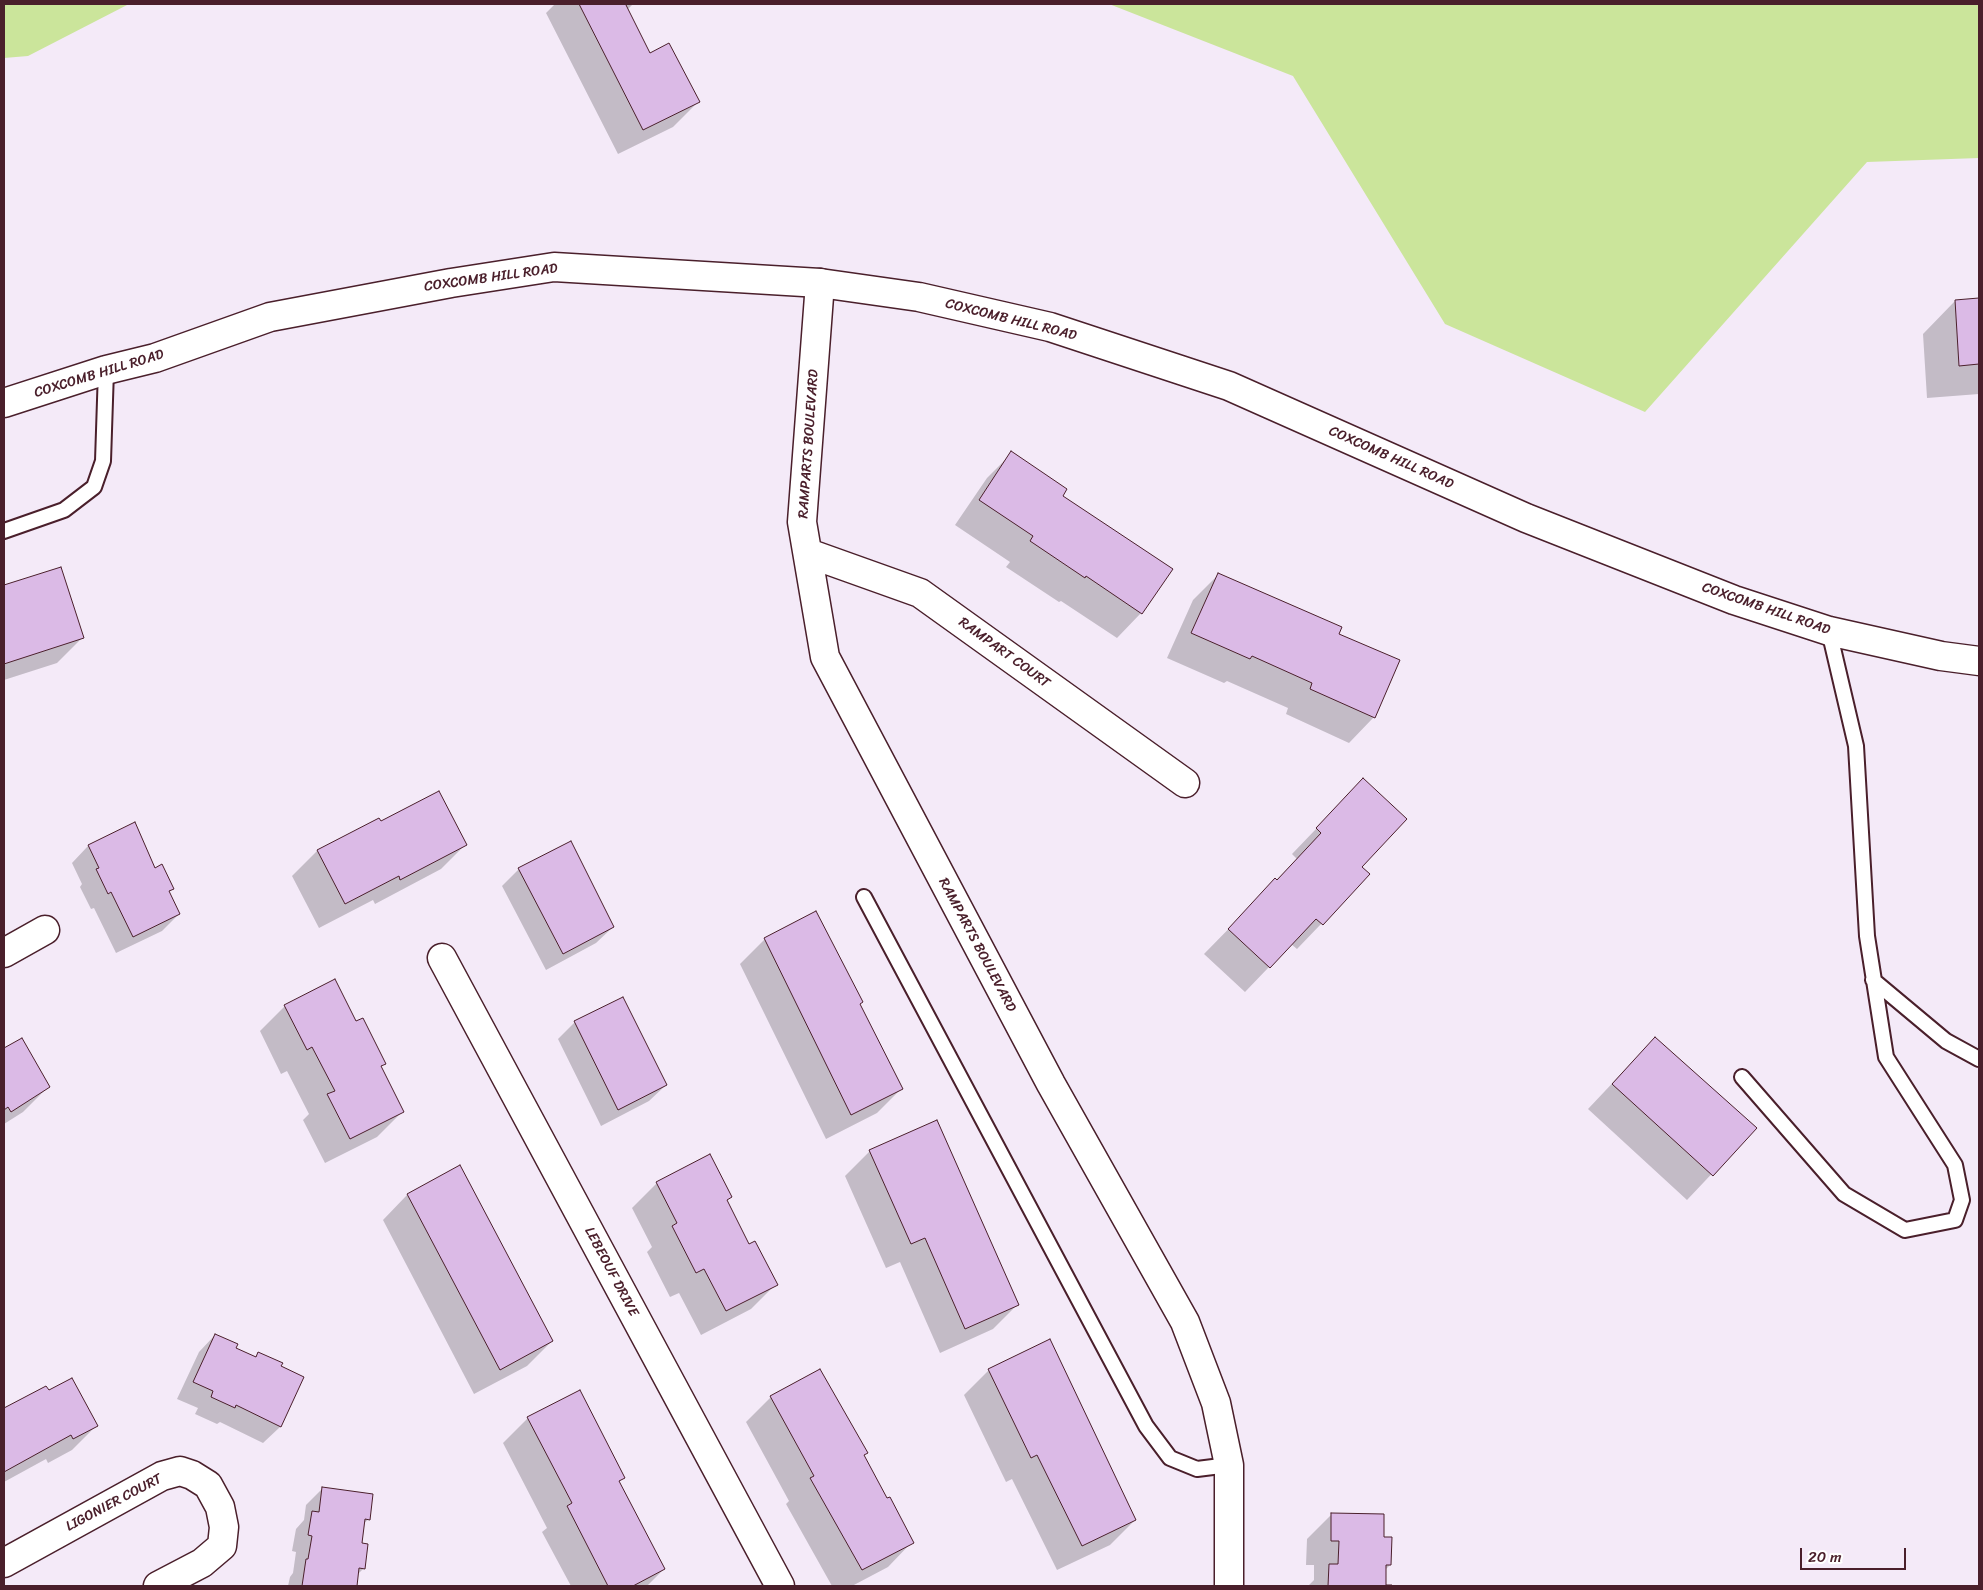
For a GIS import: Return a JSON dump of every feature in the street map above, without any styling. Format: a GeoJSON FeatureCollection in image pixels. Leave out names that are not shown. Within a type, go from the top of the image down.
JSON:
{"type":"FeatureCollection","features":[{"type":"Feature","properties":{"kind":"street","name":"COXCOMB HILL ROAD"},"geometry":{"type":"LineString","coordinates":[[4,403],[106,370],[155,358],[270,317],[451,282],[554,267],[820,282],[920,297],[1050,327],[1219,383],[1526,518],[1734,600],[1829,631],[1941,656],[1979,661]]}},
{"type":"Feature","properties":{"kind":"street","name":"RAMPARTS BOULEVARD"},"geometry":{"type":"LineString","coordinates":[[820,282],[802,522],[825,658],[1050,1084],[1185,1322],[1216,1403],[1229,1465],[1229,1586]]}},
{"type":"Feature","properties":{"kind":"street","name":"RAMPART COURT"},"geometry":{"type":"LineString","coordinates":[[808,553],[920,593],[1185,783]]}},
{"type":"Feature","properties":{"kind":"street"},"geometry":{"type":"LineString","coordinates":[[4,953],[45,930]]}},
{"type":"Feature","properties":{"kind":"street","name":"LEBEOUF DRIVE"},"geometry":{"type":"LineString","coordinates":[[442,958],[780,1586]]}},
{"type":"Feature","properties":{"kind":"street","name":"LIGONIER COURT"},"geometry":{"type":"LineString","coordinates":[[4,1563],[162,1476],[180,1471],[192,1475],[208,1485],[220,1507],[224,1527],[222,1546],[202,1563],[158,1586]]}},
{"type":"Feature","properties":{"kind":"lane"},"geometry":{"type":"LineString","coordinates":[[4,531],[64,510],[94,487],[103,462],[106,370]]}},
{"type":"Feature","properties":{"kind":"lane"},"geometry":{"type":"LineString","coordinates":[[1742,1077],[1844,1194],[1905,1230],[1955,1220],[1962,1200],[1955,1165],[1886,1057],[1866,936],[1856,746],[1829,631]]}},
{"type":"Feature","properties":{"kind":"lane"},"geometry":{"type":"LineString","coordinates":[[864,897],[1146,1426],[1170,1458],[1196,1469],[1229,1465]]}},
{"type":"Feature","properties":{"kind":"lane"},"geometry":{"type":"LineString","coordinates":[[1873,980],[1946,1041],[1979,1059]]}},
{"type":"Feature","properties":{"kind":"green space"},"geometry":{"type":"Polygon","coordinates":[[[4,4],[129,4],[28,56],[4,58],[4,4]]]}},
{"type":"Feature","properties":{"kind":"green space"},"geometry":{"type":"Polygon","coordinates":[[[1109,4],[1979,4],[1979,158],[1867,162],[1645,412],[1445,324],[1293,76],[1109,4]]]}},
{"type":"Feature","properties":{"kind":"building"},"geometry":{"type":"Polygon","coordinates":[[[579,4],[628,4],[626,5],[650,53],[669,43],[700,102],[643,130],[579,4]]]}},
{"type":"Feature","properties":{"kind":"building"},"geometry":{"type":"Polygon","coordinates":[[[1979,298],[1979,364],[1959,366],[1955,300],[1979,298]]]}},
{"type":"Feature","properties":{"kind":"building"},"geometry":{"type":"Polygon","coordinates":[[[1011,451],[1067,489],[1063,496],[1173,569],[1142,614],[1030,541],[1033,536],[979,500],[1011,451]]]}},
{"type":"Feature","properties":{"kind":"building"},"geometry":{"type":"Polygon","coordinates":[[[61,567],[84,638],[4,664],[4,585],[61,567]]]}},
{"type":"Feature","properties":{"kind":"building"},"geometry":{"type":"Polygon","coordinates":[[[1218,573],[1342,627],[1339,634],[1400,660],[1375,718],[1310,689],[1312,683],[1252,656],[1250,659],[1191,633],[1218,573]]]}},
{"type":"Feature","properties":{"kind":"building"},"geometry":{"type":"Polygon","coordinates":[[[1363,778],[1407,819],[1362,867],[1370,874],[1323,925],[1316,919],[1270,968],[1228,929],[1275,878],[1277,880],[1321,833],[1316,828],[1363,778]]]}},
{"type":"Feature","properties":{"kind":"building"},"geometry":{"type":"Polygon","coordinates":[[[439,791],[467,845],[400,880],[399,876],[345,904],[317,850],[379,818],[381,821],[439,791]]]}},
{"type":"Feature","properties":{"kind":"building"},"geometry":{"type":"Polygon","coordinates":[[[135,822],[155,868],[162,864],[174,889],[169,891],[180,914],[133,937],[111,892],[108,894],[96,869],[99,868],[88,845],[135,822]]]}},
{"type":"Feature","properties":{"kind":"building"},"geometry":{"type":"Polygon","coordinates":[[[571,841],[614,927],[563,954],[518,868],[571,841]]]}},
{"type":"Feature","properties":{"kind":"building"},"geometry":{"type":"Polygon","coordinates":[[[816,911],[863,1002],[860,1004],[903,1089],[851,1115],[764,938],[816,911]]]}},
{"type":"Feature","properties":{"kind":"building"},"geometry":{"type":"Polygon","coordinates":[[[335,979],[356,1021],[363,1018],[386,1064],[381,1066],[404,1112],[350,1139],[327,1094],[335,1091],[312,1047],[307,1050],[284,1005],[335,979]]]}},
{"type":"Feature","properties":{"kind":"building"},"geometry":{"type":"Polygon","coordinates":[[[623,997],[667,1085],[618,1110],[574,1021],[623,997]]]}},
{"type":"Feature","properties":{"kind":"building"},"geometry":{"type":"Polygon","coordinates":[[[1655,1037],[1757,1128],[1713,1176],[1612,1084],[1655,1037]]]}},
{"type":"Feature","properties":{"kind":"building"},"geometry":{"type":"Polygon","coordinates":[[[22,1038],[50,1087],[11,1112],[8,1107],[4,1110],[4,1048],[22,1038]]]}},
{"type":"Feature","properties":{"kind":"building"},"geometry":{"type":"Polygon","coordinates":[[[937,1120],[1019,1305],[965,1329],[925,1238],[911,1244],[869,1150],[937,1120]]]}},
{"type":"Feature","properties":{"kind":"building"},"geometry":{"type":"Polygon","coordinates":[[[710,1154],[732,1197],[727,1200],[749,1244],[755,1241],[778,1285],[726,1311],[704,1269],[696,1273],[672,1226],[677,1223],[656,1182],[710,1154]]]}},
{"type":"Feature","properties":{"kind":"building"},"geometry":{"type":"Polygon","coordinates":[[[460,1165],[553,1341],[500,1370],[407,1194],[460,1165]]]}},
{"type":"Feature","properties":{"kind":"building"},"geometry":{"type":"Polygon","coordinates":[[[215,1334],[238,1344],[236,1348],[256,1357],[258,1352],[283,1363],[281,1366],[304,1377],[281,1427],[236,1405],[235,1408],[211,1397],[213,1391],[193,1382],[215,1334]]]}},
{"type":"Feature","properties":{"kind":"building"},"geometry":{"type":"Polygon","coordinates":[[[1050,1339],[1136,1520],[1082,1546],[1037,1455],[1031,1458],[988,1369],[1050,1339]]]}},
{"type":"Feature","properties":{"kind":"building"},"geometry":{"type":"Polygon","coordinates":[[[820,1369],[868,1453],[864,1455],[887,1498],[890,1497],[914,1543],[862,1570],[810,1478],[814,1476],[770,1396],[820,1369]]]}},
{"type":"Feature","properties":{"kind":"building"},"geometry":{"type":"Polygon","coordinates":[[[72,1378],[98,1426],[73,1439],[71,1435],[4,1472],[4,1408],[46,1386],[49,1390],[72,1378]]]}},
{"type":"Feature","properties":{"kind":"building"},"geometry":{"type":"Polygon","coordinates":[[[580,1390],[625,1478],[619,1481],[665,1569],[633,1586],[608,1586],[567,1506],[572,1503],[527,1417],[580,1390]]]}},
{"type":"Feature","properties":{"kind":"building"},"geometry":{"type":"Polygon","coordinates":[[[322,1487],[373,1494],[370,1520],[365,1519],[362,1543],[368,1544],[365,1569],[359,1568],[357,1586],[302,1586],[312,1536],[308,1535],[312,1511],[319,1512],[322,1487]]]}},
{"type":"Feature","properties":{"kind":"building"},"geometry":{"type":"Polygon","coordinates":[[[1331,1513],[1384,1514],[1384,1537],[1392,1537],[1391,1565],[1386,1565],[1386,1585],[1392,1586],[1328,1586],[1329,1564],[1338,1564],[1339,1541],[1331,1541],[1331,1513]]]}}]}
